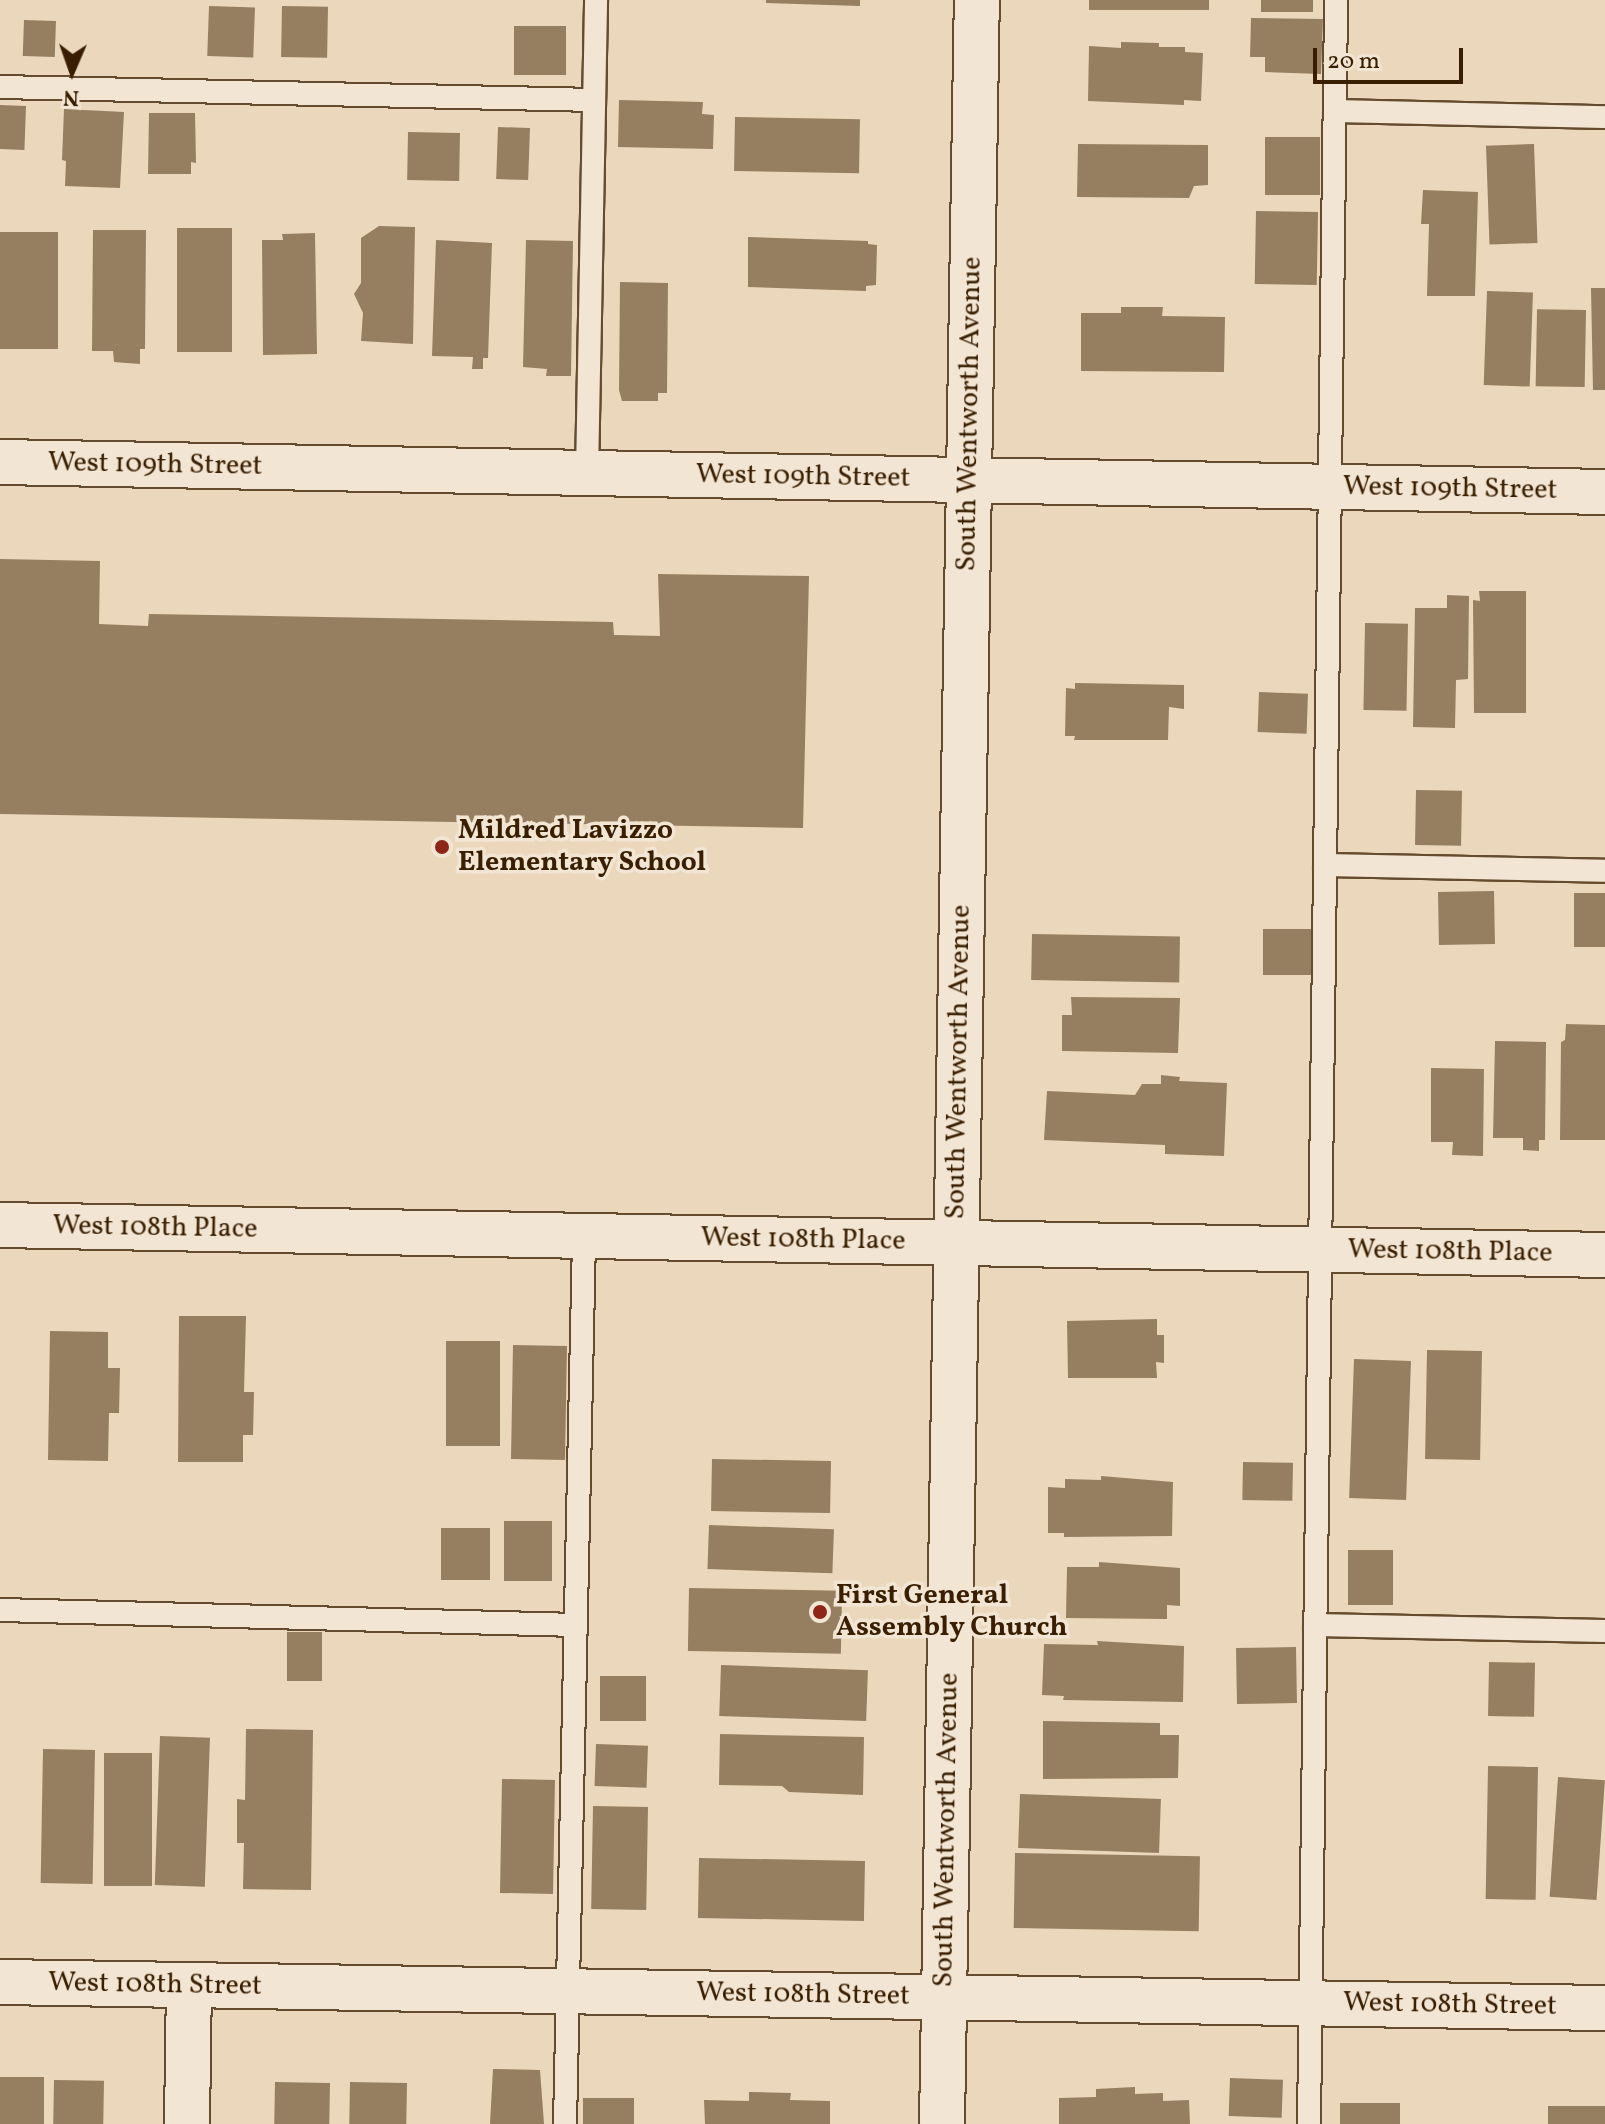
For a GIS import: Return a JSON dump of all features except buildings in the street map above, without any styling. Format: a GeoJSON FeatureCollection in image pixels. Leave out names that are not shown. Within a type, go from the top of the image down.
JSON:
{"type":"FeatureCollection","features":[{"type":"Feature","properties":{"kind":"street","name":"South Wentworth Avenue"},"geometry":{"type":"LineString","coordinates":[[942,2124],[977,0]]}},
{"type":"Feature","properties":{"kind":"street","name":"West 109th Street"},"geometry":{"type":"LineString","coordinates":[[0,462],[1605,492]]}},
{"type":"Feature","properties":{"kind":"street","name":"West 108th Place"},"geometry":{"type":"LineString","coordinates":[[0,1225],[1605,1255]]}},
{"type":"Feature","properties":{"kind":"street","name":"West 108th Street"},"geometry":{"type":"LineString","coordinates":[[0,1982],[1605,2008]]}},
{"type":"Feature","properties":{"kind":"street"},"geometry":{"type":"LineString","coordinates":[[187,2124],[189,1985]]}},
{"type":"Feature","properties":{"kind":"lane"},"geometry":{"type":"LineString","coordinates":[[587,473],[596,0]]}},
{"type":"Feature","properties":{"kind":"lane"},"geometry":{"type":"LineString","coordinates":[[1309,2124],[1336,0]]}},
{"type":"Feature","properties":{"kind":"lane"},"geometry":{"type":"LineString","coordinates":[[0,87],[594,100]]}},
{"type":"Feature","properties":{"kind":"lane"},"geometry":{"type":"LineString","coordinates":[[1335,111],[1605,117]]}},
{"type":"Feature","properties":{"kind":"lane"},"geometry":{"type":"LineString","coordinates":[[1325,865],[1605,871]]}},
{"type":"Feature","properties":{"kind":"lane"},"geometry":{"type":"LineString","coordinates":[[565,2124],[584,1236]]}},
{"type":"Feature","properties":{"kind":"lane"},"geometry":{"type":"LineString","coordinates":[[0,1610],[576,1625]]}},
{"type":"Feature","properties":{"kind":"lane"},"geometry":{"type":"LineString","coordinates":[[1315,1625],[1605,1631]]}},
{"type":"Feature","properties":{"kind":"place","name":"Mildred Lavizzo Elementary School"},"geometry":{"type":"Point","coordinates":[442,847]}},
{"type":"Feature","properties":{"kind":"place","name":"First General Assembly Church"},"geometry":{"type":"Point","coordinates":[820,1612]}}]}
